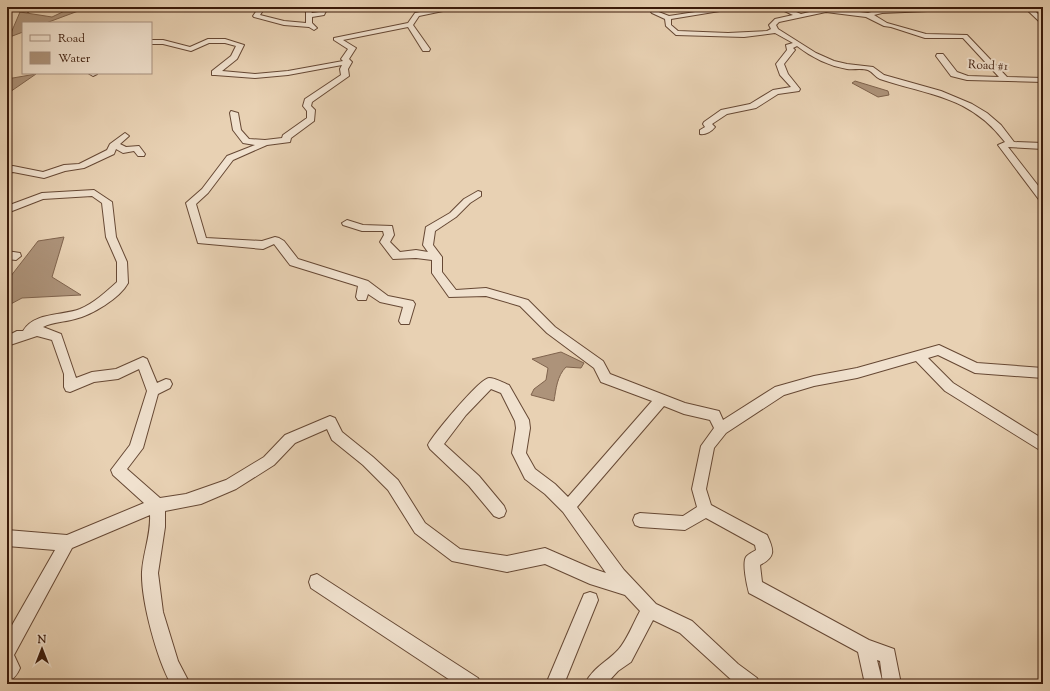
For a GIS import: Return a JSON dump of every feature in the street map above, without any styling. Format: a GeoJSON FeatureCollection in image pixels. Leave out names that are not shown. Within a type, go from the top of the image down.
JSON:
{"type":"FeatureCollection","features":[{"type":"Feature","properties":{"kind":"street"},"geometry":{"type":"LineString","coordinates":[[260,7],[261,9],[256,16],[284,23],[313,27],[309,23],[309,12],[304,7]]}},
{"type":"Feature","properties":{"kind":"street"},"geometry":{"type":"LineString","coordinates":[[309,15],[322,14],[325,7]]}},
{"type":"Feature","properties":{"kind":"street"},"geometry":{"type":"LineString","coordinates":[[348,62],[345,59],[352,48],[336,39],[410,25],[417,14],[459,7]]}},
{"type":"Feature","properties":{"kind":"street"},"geometry":{"type":"LineString","coordinates":[[491,7],[497,7]]}},
{"type":"Feature","properties":{"kind":"street"},"geometry":{"type":"LineString","coordinates":[[650,7],[654,12],[668,18],[742,7]]}},
{"type":"Feature","properties":{"kind":"street"},"geometry":{"type":"LineString","coordinates":[[779,7],[800,16]]}},
{"type":"Feature","properties":{"kind":"street"},"geometry":{"type":"LineString","coordinates":[[868,15],[882,11],[973,7]]}},
{"type":"Feature","properties":{"kind":"street"},"geometry":{"type":"LineString","coordinates":[[1027,7],[1043,23]]}},
{"type":"Feature","properties":{"kind":"street"},"geometry":{"type":"LineString","coordinates":[[1005,79],[965,36],[925,36],[892,25],[886,25],[868,15],[826,9],[777,20],[772,25],[775,30],[798,43],[805,50],[839,64],[870,68],[881,77],[944,94],[972,105],[1000,128],[1011,144]]}},
{"type":"Feature","properties":{"kind":"street"},"geometry":{"type":"LineString","coordinates":[[668,18],[668,25],[676,33],[748,34],[771,33],[775,30]]}},
{"type":"Feature","properties":{"kind":"street"},"geometry":{"type":"LineString","coordinates":[[410,25],[426,49]]}},
{"type":"Feature","properties":{"kind":"street"},"geometry":{"type":"LineString","coordinates":[[152,42],[163,42],[191,49],[208,41],[225,41],[240,45],[239,50],[226,65],[216,73],[255,76],[288,73],[348,62]]}},
{"type":"Feature","properties":{"kind":"street"},"geometry":{"type":"LineString","coordinates":[[703,132],[711,127],[707,124],[724,112],[753,106],[776,92],[796,89],[784,75],[780,64],[791,50],[790,47],[798,43]]}},
{"type":"Feature","properties":{"kind":"street","name":"Road #1"},"geometry":{"type":"LineString","coordinates":[[940,56],[954,74],[967,78],[1043,80]]}},
{"type":"Feature","properties":{"kind":"street"},"geometry":{"type":"LineString","coordinates":[[234,113],[237,130],[246,141],[266,143],[287,140],[286,137],[311,119],[311,110],[307,106],[308,101],[345,76],[344,70],[348,62]]}},
{"type":"Feature","properties":{"kind":"street"},"geometry":{"type":"LineString","coordinates":[[7,170],[13,169],[44,175],[64,168],[82,166],[111,152],[113,146],[125,136]]}},
{"type":"Feature","properties":{"kind":"street"},"geometry":{"type":"LineString","coordinates":[[266,143],[230,158],[205,191],[191,203],[202,241],[263,245],[275,240],[280,243],[284,252],[294,262],[364,284],[384,300],[410,304],[405,321]]}},
{"type":"Feature","properties":{"kind":"street"},"geometry":{"type":"LineString","coordinates":[[1043,146],[1011,144],[1002,145],[1011,159],[1033,182],[1043,199]]}},
{"type":"Feature","properties":{"kind":"street"},"geometry":{"type":"LineString","coordinates":[[113,146],[122,147],[123,150],[136,148],[141,154]]}},
{"type":"Feature","properties":{"kind":"street"},"geometry":{"type":"LineString","coordinates":[[7,210],[42,196],[94,193],[107,202],[111,237],[122,262],[124,284],[106,299],[83,312],[45,321],[32,328],[26,336]]}},
{"type":"Feature","properties":{"kind":"street"},"geometry":{"type":"LineString","coordinates":[[478,194],[467,201],[454,215],[430,229],[428,245],[437,257],[437,273],[454,294],[486,292],[524,303],[551,330],[599,365],[605,378],[684,408],[714,415],[721,429]]}},
{"type":"Feature","properties":{"kind":"street"},"geometry":{"type":"LineString","coordinates":[[347,223],[362,228],[388,228],[389,235],[385,242],[396,256],[416,254],[437,257]]}},
{"type":"Feature","properties":{"kind":"street"},"geometry":{"type":"LineString","coordinates":[[362,297],[364,284]]}},
{"type":"Feature","properties":{"kind":"street"},"geometry":{"type":"LineString","coordinates":[[7,341],[17,336],[26,336],[40,331],[41,333],[48,333],[57,337],[70,374],[70,387],[92,377],[118,374],[143,362],[153,391],[136,448],[118,470],[157,505],[158,527],[150,573],[155,612],[170,665],[181,684]]}},
{"type":"Feature","properties":{"kind":"street"},"geometry":{"type":"LineString","coordinates":[[892,684],[888,655],[865,647],[755,587],[752,560],[765,554],[762,540],[705,510],[699,489],[708,446],[721,429],[780,391],[814,381],[857,373],[940,350],[975,368],[1043,373]]}},
{"type":"Feature","properties":{"kind":"street"},"geometry":{"type":"LineString","coordinates":[[918,356],[949,387],[1043,446]]}},
{"type":"Feature","properties":{"kind":"street"},"geometry":{"type":"LineString","coordinates":[[499,511],[474,481],[435,445],[461,411],[473,402],[489,383],[505,388],[522,420],[523,428],[519,453],[530,474],[550,489],[568,507],[618,576],[650,610],[686,627],[732,670],[751,684]]}},
{"type":"Feature","properties":{"kind":"street"},"geometry":{"type":"LineString","coordinates":[[153,391],[166,384]]}},
{"type":"Feature","properties":{"kind":"street"},"geometry":{"type":"LineString","coordinates":[[568,507],[662,399]]}},
{"type":"Feature","properties":{"kind":"street"},"geometry":{"type":"LineString","coordinates":[[7,538],[67,543],[157,505],[170,505],[192,500],[253,474],[273,458],[289,439],[330,422],[337,436],[368,461],[393,485],[420,528],[457,556],[507,564],[545,556],[590,576],[630,588]]}},
{"type":"Feature","properties":{"kind":"street"},"geometry":{"type":"LineString","coordinates":[[640,520],[685,523],[705,510]]}},
{"type":"Feature","properties":{"kind":"street"},"geometry":{"type":"LineString","coordinates":[[7,651],[67,543]]}},
{"type":"Feature","properties":{"kind":"street"},"geometry":{"type":"LineString","coordinates":[[317,582],[472,684]]}},
{"type":"Feature","properties":{"kind":"street"},"geometry":{"type":"LineString","coordinates":[[555,684],[590,600]]}},
{"type":"Feature","properties":{"kind":"street"},"geometry":{"type":"LineString","coordinates":[[594,684],[612,665],[625,656],[650,610]]}},
{"type":"Feature","properties":{"kind":"street"},"geometry":{"type":"LineString","coordinates":[[865,647],[874,684]]}},
{"type":"Feature","properties":{"kind":"street"},"geometry":{"type":"LineString","coordinates":[[7,660],[11,668],[7,673]]}},
{"type":"Feature","properties":{"kind":"water"},"geometry":{"type":"Polygon","coordinates":[[[73,7],[89,7],[49,22],[22,22],[22,32],[7,38],[7,35],[11,33],[20,12],[52,17],[73,7]]]}},
{"type":"Feature","properties":{"kind":"water"},"geometry":{"type":"Polygon","coordinates":[[[36,74],[7,94],[7,79],[36,74]]]}},
{"type":"Feature","properties":{"kind":"water"},"geometry":{"type":"Polygon","coordinates":[[[855,81],[888,91],[889,95],[878,97],[852,83],[855,81]]]}},
{"type":"Feature","properties":{"kind":"water"},"geometry":{"type":"Polygon","coordinates":[[[64,237],[52,277],[81,295],[22,298],[7,306],[7,281],[38,241],[64,237]]]}},
{"type":"Feature","properties":{"kind":"water"},"geometry":{"type":"Polygon","coordinates":[[[561,352],[584,363],[581,368],[566,367],[557,383],[554,401],[531,395],[534,389],[546,380],[548,368],[532,359],[561,352]]]}}]}
